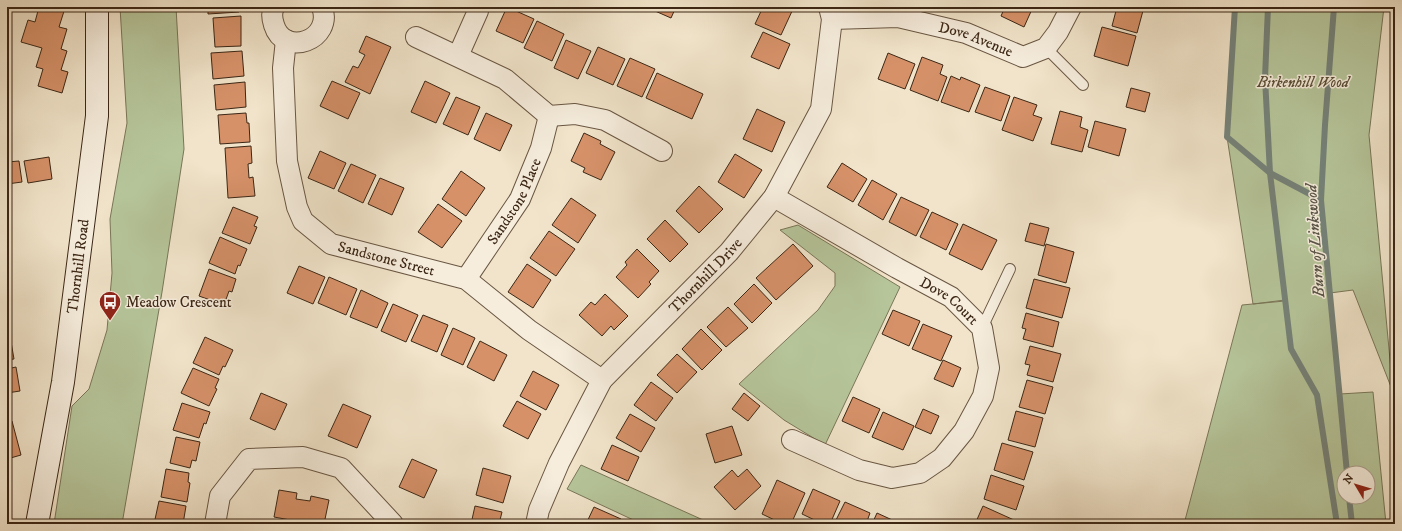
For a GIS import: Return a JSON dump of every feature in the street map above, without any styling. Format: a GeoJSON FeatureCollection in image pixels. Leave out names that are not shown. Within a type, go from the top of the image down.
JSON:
{"type":"FeatureCollection","features":[{"type":"Feature","properties":{"kind":"street","name":"Thornhill Road"},"geometry":{"type":"LineString","coordinates":[[37,524],[63,382],[97,116],[97,7]]}},
{"type":"Feature","properties":{"kind":"street"},"geometry":{"type":"LineString","coordinates":[[274,7],[272,18],[274,27],[279,35],[294,43],[311,39],[317,34],[322,27],[324,18],[322,7]]}},
{"type":"Feature","properties":{"kind":"street"},"geometry":{"type":"LineString","coordinates":[[1046,48],[1058,32],[1071,7]]}},
{"type":"Feature","properties":{"kind":"street"},"geometry":{"type":"LineString","coordinates":[[458,56],[478,11]]}},
{"type":"Feature","properties":{"kind":"street","name":"Dove Avenue"},"geometry":{"type":"LineString","coordinates":[[831,13],[898,17],[966,33],[1023,57],[1046,48]]}},
{"type":"Feature","properties":{"kind":"street","name":"Thornhill Drive"},"geometry":{"type":"LineString","coordinates":[[536,524],[539,510],[559,463],[602,380],[729,252],[774,197],[821,108],[831,13]]}},
{"type":"Feature","properties":{"kind":"street"},"geometry":{"type":"LineString","coordinates":[[416,37],[505,79],[549,116],[575,114],[605,120],[662,150]]}},
{"type":"Feature","properties":{"kind":"street","name":"Sandstone Street"},"geometry":{"type":"LineString","coordinates":[[286,40],[283,68],[286,161],[303,221],[331,244],[466,279],[529,330],[602,380]]}},
{"type":"Feature","properties":{"kind":"street","name":"Sandstone Place"},"geometry":{"type":"LineString","coordinates":[[466,279],[520,199],[541,148],[549,116]]}},
{"type":"Feature","properties":{"kind":"street","name":"Dove Court"},"geometry":{"type":"LineString","coordinates":[[774,197],[897,268],[951,297],[982,328],[989,368],[983,396],[964,431],[942,458],[920,474],[892,478],[859,470],[792,440]]}},
{"type":"Feature","properties":{"kind":"street"},"geometry":{"type":"LineString","coordinates":[[215,524],[220,496],[249,459],[303,457],[341,468],[393,524]]}},
{"type":"Feature","properties":{"kind":"lane"},"geometry":{"type":"LineString","coordinates":[[1046,48],[1083,85]]}},
{"type":"Feature","properties":{"kind":"lane"},"geometry":{"type":"LineString","coordinates":[[982,328],[1010,269]]}},
{"type":"Feature","properties":{"kind":"green space"},"geometry":{"type":"Polygon","coordinates":[[[120,7],[176,7],[184,149],[162,292],[122,524],[54,524],[72,406],[89,389],[107,330],[112,273],[110,219],[127,123],[120,7]]]}},
{"type":"Feature","properties":{"kind":"green space","name":"Birkenhill Wood"},"geometry":{"type":"Polygon","coordinates":[[[1235,7],[1384,7],[1369,135],[1393,392],[1353,290],[1330,293],[1340,394],[1373,392],[1386,524],[1337,524],[1333,500],[1334,524],[1184,524],[1242,305],[1253,304],[1227,137],[1235,7]],[[1285,300],[1254,304],[1285,301],[1285,300]]]}},
{"type":"Feature","properties":{"kind":"green space"},"geometry":{"type":"Polygon","coordinates":[[[798,225],[900,287],[825,445],[784,420],[739,384],[818,310],[835,286],[835,273],[780,230],[798,225]]]}},
{"type":"Feature","properties":{"kind":"green space"},"geometry":{"type":"Polygon","coordinates":[[[581,465],[712,524],[642,524],[567,489],[581,465]]]}},
{"type":"Feature","properties":{"kind":"building"},"geometry":{"type":"Polygon","coordinates":[[[39,7],[65,8],[59,27],[67,29],[61,49],[67,51],[61,70],[68,72],[62,93],[38,86],[43,69],[36,67],[42,48],[21,42],[28,20],[35,22],[39,7]]]}},
{"type":"Feature","properties":{"kind":"building"},"geometry":{"type":"Polygon","coordinates":[[[208,7],[238,7],[239,12],[208,14],[208,7]]]}},
{"type":"Feature","properties":{"kind":"building"},"geometry":{"type":"Polygon","coordinates":[[[507,7],[534,19],[523,43],[496,31],[507,7]]]}},
{"type":"Feature","properties":{"kind":"building"},"geometry":{"type":"Polygon","coordinates":[[[646,7],[676,7],[671,18],[646,7]]]}},
{"type":"Feature","properties":{"kind":"building"},"geometry":{"type":"Polygon","coordinates":[[[763,7],[789,7],[793,9],[781,35],[755,24],[763,7]]]}},
{"type":"Feature","properties":{"kind":"building"},"geometry":{"type":"Polygon","coordinates":[[[1005,7],[1033,7],[1024,27],[1001,16],[1005,7]]]}},
{"type":"Feature","properties":{"kind":"building"},"geometry":{"type":"Polygon","coordinates":[[[1117,7],[1144,7],[1137,33],[1112,26],[1117,7]]]}},
{"type":"Feature","properties":{"kind":"building"},"geometry":{"type":"Polygon","coordinates":[[[241,16],[241,46],[215,47],[213,18],[241,16]]]}},
{"type":"Feature","properties":{"kind":"building"},"geometry":{"type":"Polygon","coordinates":[[[537,21],[564,34],[552,61],[524,48],[537,21]]]}},
{"type":"Feature","properties":{"kind":"building"},"geometry":{"type":"Polygon","coordinates":[[[1102,27],[1136,36],[1128,66],[1094,56],[1102,27]]]}},
{"type":"Feature","properties":{"kind":"building"},"geometry":{"type":"Polygon","coordinates":[[[763,32],[790,44],[779,69],[751,57],[763,32]]]}},
{"type":"Feature","properties":{"kind":"building"},"geometry":{"type":"Polygon","coordinates":[[[366,36],[391,47],[370,94],[345,82],[353,66],[358,68],[365,55],[359,52],[366,36]]]}},
{"type":"Feature","properties":{"kind":"building"},"geometry":{"type":"Polygon","coordinates":[[[566,40],[591,51],[578,79],[554,68],[566,40]]]}},
{"type":"Feature","properties":{"kind":"building"},"geometry":{"type":"Polygon","coordinates":[[[598,47],[625,59],[613,85],[586,73],[598,47]]]}},
{"type":"Feature","properties":{"kind":"building"},"geometry":{"type":"Polygon","coordinates":[[[242,51],[244,76],[213,79],[211,53],[242,51]]]}},
{"type":"Feature","properties":{"kind":"building"},"geometry":{"type":"Polygon","coordinates":[[[888,53],[915,64],[905,89],[878,79],[888,53]]]}},
{"type":"Feature","properties":{"kind":"building"},"geometry":{"type":"Polygon","coordinates":[[[922,57],[943,65],[940,74],[947,77],[938,101],[910,90],[922,57]]]}},
{"type":"Feature","properties":{"kind":"building"},"geometry":{"type":"Polygon","coordinates":[[[630,58],[655,69],[642,97],[617,86],[630,58]]]}},
{"type":"Feature","properties":{"kind":"building"},"geometry":{"type":"Polygon","coordinates":[[[657,73],[703,94],[692,119],[646,98],[657,73]]]}},
{"type":"Feature","properties":{"kind":"building"},"geometry":{"type":"Polygon","coordinates":[[[951,76],[960,80],[961,77],[980,85],[969,112],[941,102],[951,76]]]}},
{"type":"Feature","properties":{"kind":"building"},"geometry":{"type":"Polygon","coordinates":[[[332,81],[360,93],[348,119],[320,106],[332,81]]]}},
{"type":"Feature","properties":{"kind":"building"},"geometry":{"type":"Polygon","coordinates":[[[425,81],[450,93],[436,123],[411,112],[425,81]]]}},
{"type":"Feature","properties":{"kind":"building"},"geometry":{"type":"Polygon","coordinates":[[[245,82],[246,107],[216,110],[214,85],[245,82]]]}},
{"type":"Feature","properties":{"kind":"building"},"geometry":{"type":"Polygon","coordinates":[[[985,87],[1010,96],[1001,121],[975,112],[985,87]]]}},
{"type":"Feature","properties":{"kind":"building"},"geometry":{"type":"Polygon","coordinates":[[[1131,88],[1150,93],[1145,112],[1126,107],[1131,88]]]}},
{"type":"Feature","properties":{"kind":"building"},"geometry":{"type":"Polygon","coordinates":[[[456,97],[480,107],[468,135],[443,124],[456,97]]]}},
{"type":"Feature","properties":{"kind":"building"},"geometry":{"type":"Polygon","coordinates":[[[1014,97],[1037,105],[1033,115],[1042,118],[1033,141],[1002,130],[1014,97]]]}},
{"type":"Feature","properties":{"kind":"building"},"geometry":{"type":"Polygon","coordinates":[[[757,109],[785,122],[772,152],[743,139],[757,109]]]}},
{"type":"Feature","properties":{"kind":"building"},"geometry":{"type":"Polygon","coordinates":[[[1060,111],[1082,117],[1080,127],[1088,130],[1082,152],[1051,144],[1060,111]]]}},
{"type":"Feature","properties":{"kind":"building"},"geometry":{"type":"Polygon","coordinates":[[[246,113],[247,123],[249,123],[250,142],[220,144],[218,115],[246,113]]]}},
{"type":"Feature","properties":{"kind":"building"},"geometry":{"type":"Polygon","coordinates":[[[486,113],[512,125],[500,151],[474,139],[486,113]]]}},
{"type":"Feature","properties":{"kind":"building"},"geometry":{"type":"Polygon","coordinates":[[[1095,121],[1126,129],[1119,156],[1088,147],[1095,121]]]}},
{"type":"Feature","properties":{"kind":"building"},"geometry":{"type":"Polygon","coordinates":[[[584,133],[601,141],[600,144],[615,152],[601,180],[583,172],[585,168],[571,161],[584,133]]]}},
{"type":"Feature","properties":{"kind":"building"},"geometry":{"type":"Polygon","coordinates":[[[251,146],[252,163],[248,164],[249,178],[253,177],[255,196],[228,198],[225,148],[251,146]]]}},
{"type":"Feature","properties":{"kind":"building"},"geometry":{"type":"Polygon","coordinates":[[[320,151],[346,163],[334,189],[308,178],[320,151]]]}},
{"type":"Feature","properties":{"kind":"building"},"geometry":{"type":"Polygon","coordinates":[[[735,154],[762,170],[744,198],[718,182],[735,154]]]}},
{"type":"Feature","properties":{"kind":"building"},"geometry":{"type":"Polygon","coordinates":[[[49,157],[52,179],[28,183],[24,161],[49,157]]]}},
{"type":"Feature","properties":{"kind":"building"},"geometry":{"type":"Polygon","coordinates":[[[19,161],[22,182],[7,184],[7,162],[19,161]]]}},
{"type":"Feature","properties":{"kind":"building"},"geometry":{"type":"Polygon","coordinates":[[[842,163],[867,179],[853,202],[827,187],[842,163]]]}},
{"type":"Feature","properties":{"kind":"building"},"geometry":{"type":"Polygon","coordinates":[[[351,164],[376,175],[363,203],[338,191],[351,164]]]}},
{"type":"Feature","properties":{"kind":"building"},"geometry":{"type":"Polygon","coordinates":[[[461,171],[485,188],[466,216],[442,199],[461,171]]]}},
{"type":"Feature","properties":{"kind":"building"},"geometry":{"type":"Polygon","coordinates":[[[380,178],[404,188],[392,215],[368,204],[380,178]]]}},
{"type":"Feature","properties":{"kind":"building"},"geometry":{"type":"Polygon","coordinates":[[[872,180],[897,194],[883,220],[858,205],[872,180]]]}},
{"type":"Feature","properties":{"kind":"building"},"geometry":{"type":"Polygon","coordinates":[[[699,186],[723,209],[699,233],[676,211],[699,186]]]}},
{"type":"Feature","properties":{"kind":"building"},"geometry":{"type":"Polygon","coordinates":[[[901,197],[929,210],[916,236],[889,222],[901,197]]]}},
{"type":"Feature","properties":{"kind":"building"},"geometry":{"type":"Polygon","coordinates":[[[571,198],[596,215],[578,243],[552,225],[571,198]]]}},
{"type":"Feature","properties":{"kind":"building"},"geometry":{"type":"Polygon","coordinates":[[[438,204],[462,221],[442,248],[418,232],[438,204]]]}},
{"type":"Feature","properties":{"kind":"building"},"geometry":{"type":"Polygon","coordinates":[[[233,207],[258,217],[254,226],[257,227],[250,244],[222,233],[233,207]]]}},
{"type":"Feature","properties":{"kind":"building"},"geometry":{"type":"Polygon","coordinates":[[[932,212],[958,224],[946,250],[920,237],[932,212]]]}},
{"type":"Feature","properties":{"kind":"building"},"geometry":{"type":"Polygon","coordinates":[[[665,220],[688,244],[670,262],[647,239],[665,220]]]}},
{"type":"Feature","properties":{"kind":"building"},"geometry":{"type":"Polygon","coordinates":[[[1030,223],[1049,228],[1044,246],[1025,241],[1030,223]]]}},
{"type":"Feature","properties":{"kind":"building"},"geometry":{"type":"Polygon","coordinates":[[[963,224],[997,240],[982,270],[949,254],[963,224]]]}},
{"type":"Feature","properties":{"kind":"building"},"geometry":{"type":"Polygon","coordinates":[[[549,231],[575,249],[556,276],[530,258],[549,231]]]}},
{"type":"Feature","properties":{"kind":"building"},"geometry":{"type":"Polygon","coordinates":[[[220,237],[247,249],[235,274],[209,263],[220,237]]]}},
{"type":"Feature","properties":{"kind":"building"},"geometry":{"type":"Polygon","coordinates":[[[793,244],[813,266],[776,300],[756,278],[793,244]]]}},
{"type":"Feature","properties":{"kind":"building"},"geometry":{"type":"Polygon","coordinates":[[[1046,244],[1074,252],[1066,283],[1038,275],[1046,244]]]}},
{"type":"Feature","properties":{"kind":"building"},"geometry":{"type":"Polygon","coordinates":[[[637,249],[659,271],[649,282],[651,284],[638,298],[616,277],[627,265],[625,262],[637,249]]]}},
{"type":"Feature","properties":{"kind":"building"},"geometry":{"type":"Polygon","coordinates":[[[527,264],[551,280],[533,308],[508,292],[527,264]]]}},
{"type":"Feature","properties":{"kind":"building"},"geometry":{"type":"Polygon","coordinates":[[[299,266],[325,277],[313,304],[287,293],[299,266]]]}},
{"type":"Feature","properties":{"kind":"building"},"geometry":{"type":"Polygon","coordinates":[[[209,269],[236,279],[232,292],[229,291],[224,305],[199,296],[209,269]]]}},
{"type":"Feature","properties":{"kind":"building"},"geometry":{"type":"Polygon","coordinates":[[[329,277],[357,289],[346,315],[318,303],[329,277]]]}},
{"type":"Feature","properties":{"kind":"building"},"geometry":{"type":"Polygon","coordinates":[[[1034,279],[1070,288],[1062,318],[1026,308],[1034,279]]]}},
{"type":"Feature","properties":{"kind":"building"},"geometry":{"type":"Polygon","coordinates":[[[754,284],[772,303],[752,323],[734,304],[754,284]]]}},
{"type":"Feature","properties":{"kind":"building"},"geometry":{"type":"Polygon","coordinates":[[[361,290],[388,303],[377,328],[350,317],[361,290]]]}},
{"type":"Feature","properties":{"kind":"building"},"geometry":{"type":"Polygon","coordinates":[[[605,294],[628,316],[614,330],[611,326],[602,336],[579,315],[591,302],[595,305],[605,294]]]}},
{"type":"Feature","properties":{"kind":"building"},"geometry":{"type":"Polygon","coordinates":[[[393,304],[418,315],[406,342],[381,331],[393,304]]]}},
{"type":"Feature","properties":{"kind":"building"},"geometry":{"type":"Polygon","coordinates":[[[728,307],[748,328],[726,347],[707,327],[728,307]]]}},
{"type":"Feature","properties":{"kind":"building"},"geometry":{"type":"Polygon","coordinates":[[[893,310],[920,321],[909,346],[882,334],[893,310]]]}},
{"type":"Feature","properties":{"kind":"building"},"geometry":{"type":"Polygon","coordinates":[[[1026,313],[1059,322],[1053,347],[1023,339],[1026,329],[1022,328],[1026,313]]]}},
{"type":"Feature","properties":{"kind":"building"},"geometry":{"type":"Polygon","coordinates":[[[423,315],[448,325],[437,352],[411,341],[423,315]]]}},
{"type":"Feature","properties":{"kind":"building"},"geometry":{"type":"Polygon","coordinates":[[[923,324],[952,336],[941,361],[912,349],[923,324]]]}},
{"type":"Feature","properties":{"kind":"building"},"geometry":{"type":"Polygon","coordinates":[[[453,328],[475,338],[463,365],[441,355],[453,328]]]}},
{"type":"Feature","properties":{"kind":"building"},"geometry":{"type":"Polygon","coordinates":[[[701,329],[722,350],[702,370],[682,349],[701,329]]]}},
{"type":"Feature","properties":{"kind":"building"},"geometry":{"type":"Polygon","coordinates":[[[7,336],[10,336],[14,359],[7,360],[7,336]]]}},
{"type":"Feature","properties":{"kind":"building"},"geometry":{"type":"Polygon","coordinates":[[[205,337],[233,350],[225,367],[223,366],[219,375],[193,363],[205,337]]]}},
{"type":"Feature","properties":{"kind":"building"},"geometry":{"type":"Polygon","coordinates":[[[480,341],[507,355],[494,381],[467,367],[480,341]]]}},
{"type":"Feature","properties":{"kind":"building"},"geometry":{"type":"Polygon","coordinates":[[[1030,346],[1061,354],[1053,382],[1027,375],[1030,365],[1025,364],[1030,346]]]}},
{"type":"Feature","properties":{"kind":"building"},"geometry":{"type":"Polygon","coordinates":[[[677,354],[697,372],[677,393],[657,375],[677,354]]]}},
{"type":"Feature","properties":{"kind":"building"},"geometry":{"type":"Polygon","coordinates":[[[943,360],[961,368],[953,387],[934,379],[943,360]]]}},
{"type":"Feature","properties":{"kind":"building"},"geometry":{"type":"Polygon","coordinates":[[[16,367],[20,391],[7,393],[7,369],[16,367]]]}},
{"type":"Feature","properties":{"kind":"building"},"geometry":{"type":"Polygon","coordinates":[[[193,368],[219,379],[215,388],[217,389],[209,406],[181,393],[193,368]]]}},
{"type":"Feature","properties":{"kind":"building"},"geometry":{"type":"Polygon","coordinates":[[[533,371],[559,385],[546,410],[520,396],[533,371]]]}},
{"type":"Feature","properties":{"kind":"building"},"geometry":{"type":"Polygon","coordinates":[[[1027,380],[1053,387],[1045,414],[1019,407],[1027,380]]]}},
{"type":"Feature","properties":{"kind":"building"},"geometry":{"type":"Polygon","coordinates":[[[651,382],[673,398],[656,421],[634,405],[651,382]]]}},
{"type":"Feature","properties":{"kind":"building"},"geometry":{"type":"Polygon","coordinates":[[[261,393],[287,404],[275,430],[250,419],[261,393]]]}},
{"type":"Feature","properties":{"kind":"building"},"geometry":{"type":"Polygon","coordinates":[[[744,393],[760,406],[748,421],[732,409],[744,393]]]}},
{"type":"Feature","properties":{"kind":"building"},"geometry":{"type":"Polygon","coordinates":[[[853,397],[880,409],[869,433],[842,421],[853,397]]]}},
{"type":"Feature","properties":{"kind":"building"},"geometry":{"type":"Polygon","coordinates":[[[517,401],[541,414],[528,439],[503,426],[517,401]]]}},
{"type":"Feature","properties":{"kind":"building"},"geometry":{"type":"Polygon","coordinates":[[[182,403],[210,412],[206,424],[204,423],[199,438],[173,430],[182,403]]]}},
{"type":"Feature","properties":{"kind":"building"},"geometry":{"type":"Polygon","coordinates":[[[343,404],[371,416],[357,448],[328,436],[343,404]]]}},
{"type":"Feature","properties":{"kind":"building"},"geometry":{"type":"Polygon","coordinates":[[[923,409],[939,416],[931,434],[915,427],[923,409]]]}},
{"type":"Feature","properties":{"kind":"building"},"geometry":{"type":"Polygon","coordinates":[[[1016,411],[1043,418],[1035,447],[1008,440],[1016,411]]]}},
{"type":"Feature","properties":{"kind":"building"},"geometry":{"type":"Polygon","coordinates":[[[883,412],[914,426],[903,450],[872,437],[883,412]]]}},
{"type":"Feature","properties":{"kind":"building"},"geometry":{"type":"Polygon","coordinates":[[[630,414],[655,428],[641,452],[616,438],[630,414]]]}},
{"type":"Feature","properties":{"kind":"building"},"geometry":{"type":"Polygon","coordinates":[[[12,421],[21,455],[7,459],[7,422],[12,421]]]}},
{"type":"Feature","properties":{"kind":"building"},"geometry":{"type":"Polygon","coordinates":[[[732,426],[742,455],[715,463],[706,434],[732,426]]]}},
{"type":"Feature","properties":{"kind":"building"},"geometry":{"type":"Polygon","coordinates":[[[176,437],[200,442],[196,461],[192,460],[190,468],[170,463],[176,437]]]}},
{"type":"Feature","properties":{"kind":"building"},"geometry":{"type":"Polygon","coordinates":[[[1002,443],[1033,452],[1024,480],[994,470],[1002,443]]]}},
{"type":"Feature","properties":{"kind":"building"},"geometry":{"type":"Polygon","coordinates":[[[612,445],[639,457],[628,481],[601,469],[612,445]]]}},
{"type":"Feature","properties":{"kind":"building"},"geometry":{"type":"Polygon","coordinates":[[[412,459],[437,470],[424,498],[399,487],[412,459]]]}},
{"type":"Feature","properties":{"kind":"building"},"geometry":{"type":"Polygon","coordinates":[[[483,468],[511,476],[503,503],[476,495],[483,468]]]}},
{"type":"Feature","properties":{"kind":"building"},"geometry":{"type":"Polygon","coordinates":[[[166,469],[189,473],[188,482],[190,483],[187,502],[161,497],[166,469]]]}},
{"type":"Feature","properties":{"kind":"building"},"geometry":{"type":"Polygon","coordinates":[[[747,469],[761,486],[735,510],[714,487],[732,470],[738,477],[747,469]]]}},
{"type":"Feature","properties":{"kind":"building"},"geometry":{"type":"Polygon","coordinates":[[[991,475],[1024,486],[1016,510],[984,499],[991,475]]]}},
{"type":"Feature","properties":{"kind":"building"},"geometry":{"type":"Polygon","coordinates":[[[777,480],[805,493],[791,524],[783,524],[762,514],[777,480]]]}},
{"type":"Feature","properties":{"kind":"building"},"geometry":{"type":"Polygon","coordinates":[[[813,489],[840,501],[830,524],[823,524],[802,514],[813,489]]]}},
{"type":"Feature","properties":{"kind":"building"},"geometry":{"type":"Polygon","coordinates":[[[279,490],[297,493],[296,499],[310,501],[311,496],[329,500],[324,524],[312,524],[274,517],[279,490]]]}},
{"type":"Feature","properties":{"kind":"building"},"geometry":{"type":"Polygon","coordinates":[[[159,501],[186,506],[183,524],[154,524],[159,501]]]}},
{"type":"Feature","properties":{"kind":"building"},"geometry":{"type":"Polygon","coordinates":[[[845,502],[870,513],[866,524],[834,524],[845,502]]]}},
{"type":"Feature","properties":{"kind":"building"},"geometry":{"type":"Polygon","coordinates":[[[475,506],[502,512],[499,524],[471,524],[475,506]]]}},
{"type":"Feature","properties":{"kind":"building"},"geometry":{"type":"Polygon","coordinates":[[[983,506],[1014,520],[1012,524],[975,524],[983,506]]]}},
{"type":"Feature","properties":{"kind":"building"},"geometry":{"type":"Polygon","coordinates":[[[594,507],[621,519],[618,524],[586,524],[594,507]]]}},
{"type":"Feature","properties":{"kind":"building"},"geometry":{"type":"Polygon","coordinates":[[[877,513],[901,524],[872,524],[877,513]]]}},
{"type":"Feature","properties":{"kind":"waterway"},"geometry":{"type":"LineString","coordinates":[[1235,7],[1227,137],[1270,173],[1321,200]]}},
{"type":"Feature","properties":{"kind":"waterway"},"geometry":{"type":"LineString","coordinates":[[1268,7],[1265,78],[1270,173],[1291,349],[1317,395],[1337,524]]}},
{"type":"Feature","properties":{"kind":"waterway","name":"Burn of Linkwood"},"geometry":{"type":"LineString","coordinates":[[1334,7],[1321,200],[1346,465]]}},
{"type":"Feature","properties":{"kind":"waterway","name":"Burn of Linkwood"},"geometry":{"type":"LineString","coordinates":[[1350,505],[1352,524]]}},
{"type":"Feature","properties":{"kind":"place","name":"Meadow Crescent"},"geometry":{"type":"Point","coordinates":[110,322]}}]}
